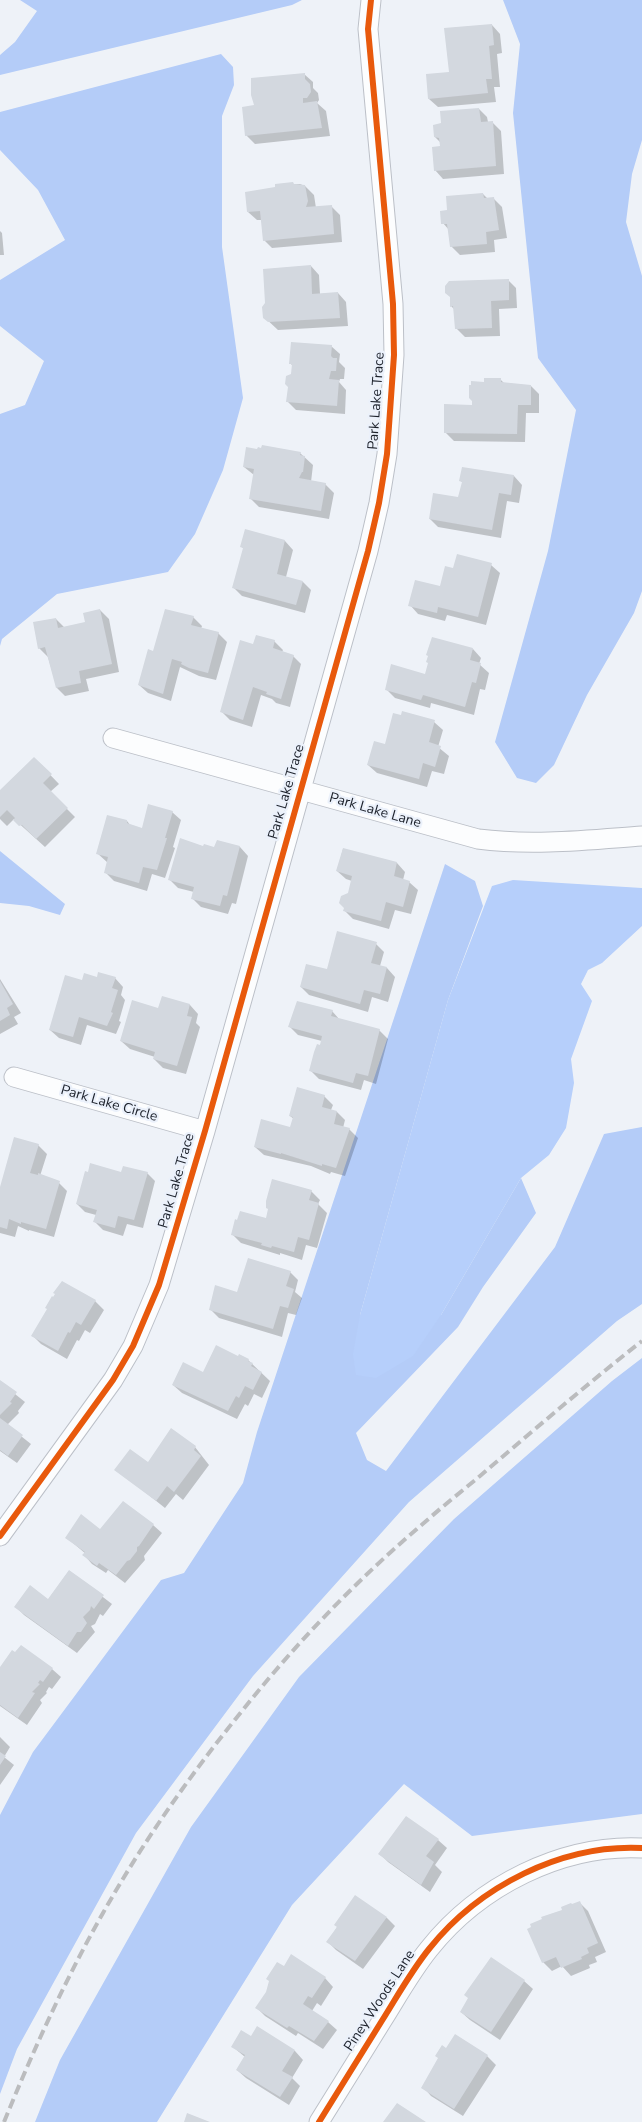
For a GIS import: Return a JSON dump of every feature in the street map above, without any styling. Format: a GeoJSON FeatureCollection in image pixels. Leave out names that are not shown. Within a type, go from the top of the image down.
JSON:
{"type":"FeatureCollection","features":[{"type":"Feature","properties":{"kind":"street","name":"Park Lake Trace"},"geometry":{"type":"LineString","coordinates":[[0,1536],[91,1413],[113,1380],[133,1346],[159,1285],[205,1131],[368,551],[379,503],[392,406],[394,355],[393,304],[368,29],[371,0]]}},
{"type":"Feature","properties":{"kind":"street","name":"Park Lake Lane"},"geometry":{"type":"LineString","coordinates":[[113,738],[449,832],[509,843],[558,842],[642,836]]}},
{"type":"Feature","properties":{"kind":"street","name":"Park Lake Circle"},"geometry":{"type":"LineString","coordinates":[[14,1077],[205,1131]]}},
{"type":"Feature","properties":{"kind":"street","name":"Piney Woods Lane"},"geometry":{"type":"LineString","coordinates":[[319,2122],[401,1990],[430,1948],[460,1916],[493,1891],[553,1861],[581,1853],[612,1848],[642,1848]]}},
{"type":"Feature","properties":{"kind":"shaded area"},"geometry":{"type":"Polygon","coordinates":[[[20,0],[302,0],[292,5],[0,75],[0,55],[15,42],[37,11],[20,0]]]}},
{"type":"Feature","properties":{"kind":"shaded area"},"geometry":{"type":"Polygon","coordinates":[[[503,0],[642,0],[642,140],[632,174],[626,222],[642,276],[642,591],[634,613],[587,695],[554,765],[536,783],[517,778],[495,742],[548,551],[576,410],[538,358],[513,113],[520,44],[503,0]]]}},
{"type":"Feature","properties":{"kind":"shaded area"},"geometry":{"type":"Polygon","coordinates":[[[221,54],[233,67],[234,85],[222,116],[222,247],[243,398],[223,470],[195,534],[168,572],[57,594],[2,639],[0,646],[0,414],[25,405],[44,361],[0,326],[0,280],[65,240],[38,190],[0,150],[0,112],[221,54]]]}},
{"type":"Feature","properties":{"kind":"shaded area"},"geometry":{"type":"Polygon","coordinates":[[[0,851],[65,904],[60,915],[29,906],[0,903],[0,851]]]}},
{"type":"Feature","properties":{"kind":"shaded area"},"geometry":{"type":"Polygon","coordinates":[[[445,864],[475,881],[483,906],[448,1000],[360,1315],[441,1315],[521,1178],[536,1213],[483,1287],[458,1327],[356,1433],[367,1460],[386,1471],[555,1247],[604,1134],[642,1127],[642,1304],[617,1321],[409,1502],[253,1676],[136,1833],[17,2049],[0,2094],[0,1815],[33,1752],[161,1580],[184,1573],[243,1483],[257,1432],[445,864]]]}},
{"type":"Feature","properties":{"kind":"shaded area"},"geometry":{"type":"Polygon","coordinates":[[[513,880],[642,888],[642,926],[602,963],[588,970],[581,984],[592,1001],[571,1059],[574,1083],[566,1128],[549,1155],[521,1178],[441,1315],[413,1356],[376,1378],[356,1375],[353,1354],[360,1315],[448,1000],[492,886],[513,880]]]}},
{"type":"Feature","properties":{"kind":"shaded area"},"geometry":{"type":"Polygon","coordinates":[[[642,1358],[642,1814],[472,1836],[404,1784],[292,1905],[157,2122],[35,2122],[60,2060],[191,1827],[299,1677],[454,1519],[612,1381],[642,1358]]]}},
{"type":"Feature","properties":{"kind":"building"},"geometry":{"type":"Polygon","coordinates":[[[492,24],[494,45],[489,46],[492,79],[486,79],[488,93],[428,99],[426,74],[449,72],[444,28],[492,24]]]}},
{"type":"Feature","properties":{"kind":"building"},"geometry":{"type":"Polygon","coordinates":[[[305,73],[305,79],[310,84],[311,92],[307,98],[303,98],[303,103],[317,101],[322,128],[245,136],[242,107],[254,105],[251,95],[251,78],[305,73]]]}},
{"type":"Feature","properties":{"kind":"building"},"geometry":{"type":"Polygon","coordinates":[[[479,108],[481,122],[493,121],[496,166],[434,171],[432,147],[440,146],[439,138],[434,137],[433,125],[441,123],[440,111],[479,108]]]}},
{"type":"Feature","properties":{"kind":"building"},"geometry":{"type":"Polygon","coordinates":[[[293,182],[294,184],[305,185],[308,201],[306,207],[332,205],[334,234],[263,241],[260,211],[247,212],[245,192],[275,187],[275,184],[293,182]]]}},
{"type":"Feature","properties":{"kind":"building"},"geometry":{"type":"Polygon","coordinates":[[[483,193],[484,198],[494,197],[499,230],[486,232],[487,244],[450,247],[447,224],[441,224],[440,211],[447,210],[446,196],[483,193]]]}},
{"type":"Feature","properties":{"kind":"building"},"geometry":{"type":"Polygon","coordinates":[[[311,265],[312,294],[338,292],[340,318],[268,322],[263,318],[262,307],[265,303],[263,269],[311,265]]]}},
{"type":"Feature","properties":{"kind":"building"},"geometry":{"type":"Polygon","coordinates":[[[509,279],[509,300],[491,301],[492,328],[455,329],[453,306],[450,307],[450,297],[445,293],[445,286],[449,281],[509,279]]]}},
{"type":"Feature","properties":{"kind":"building"},"geometry":{"type":"Polygon","coordinates":[[[291,342],[332,345],[331,356],[337,358],[336,371],[331,371],[329,379],[339,380],[337,406],[286,402],[288,387],[285,384],[286,376],[291,374],[292,364],[289,364],[291,342]]]}},
{"type":"Feature","properties":{"kind":"building"},"geometry":{"type":"Polygon","coordinates":[[[484,378],[501,378],[501,382],[531,385],[531,405],[518,405],[517,434],[444,433],[444,404],[472,405],[472,401],[469,398],[469,385],[471,385],[471,381],[484,382],[484,378]]]}},
{"type":"Feature","properties":{"kind":"building"},"geometry":{"type":"Polygon","coordinates":[[[262,445],[301,452],[300,455],[305,456],[303,472],[299,478],[326,483],[321,511],[249,499],[254,469],[243,467],[246,447],[257,449],[258,447],[261,448],[262,445]]]}},
{"type":"Feature","properties":{"kind":"building"},"geometry":{"type":"Polygon","coordinates":[[[462,467],[514,475],[511,495],[499,493],[492,530],[429,519],[433,493],[458,497],[462,482],[459,481],[462,467]]]}},
{"type":"Feature","properties":{"kind":"building"},"geometry":{"type":"Polygon","coordinates":[[[245,529],[285,540],[277,574],[303,581],[296,605],[232,588],[243,548],[240,547],[245,529]]]}},
{"type":"Feature","properties":{"kind":"building"},"geometry":{"type":"Polygon","coordinates":[[[457,554],[492,563],[478,617],[438,607],[437,613],[408,606],[415,580],[440,586],[445,566],[453,568],[457,554]]]}},
{"type":"Feature","properties":{"kind":"building"},"geometry":{"type":"Polygon","coordinates":[[[100,609],[112,664],[79,671],[81,683],[56,688],[45,647],[38,649],[33,622],[56,618],[58,628],[85,622],[83,613],[100,609]]]}},
{"type":"Feature","properties":{"kind":"building"},"geometry":{"type":"Polygon","coordinates":[[[165,609],[194,616],[191,625],[219,632],[208,673],[189,668],[181,664],[182,662],[172,659],[163,694],[138,685],[148,649],[153,651],[165,609]]]}},
{"type":"Feature","properties":{"kind":"building"},"geometry":{"type":"Polygon","coordinates":[[[256,635],[275,640],[273,648],[294,655],[281,699],[253,687],[243,720],[220,712],[240,640],[253,644],[256,635]]]}},
{"type":"Feature","properties":{"kind":"building"},"geometry":{"type":"Polygon","coordinates":[[[432,637],[473,648],[470,660],[481,663],[476,683],[472,682],[465,707],[423,695],[421,700],[385,690],[391,664],[425,674],[428,663],[426,662],[428,656],[426,655],[432,637]]]}},
{"type":"Feature","properties":{"kind":"building"},"geometry":{"type":"Polygon","coordinates":[[[402,711],[435,720],[429,742],[441,746],[435,767],[423,763],[419,779],[367,765],[374,741],[385,744],[393,713],[401,715],[402,711]]]}},
{"type":"Feature","properties":{"kind":"building"},"geometry":{"type":"Polygon","coordinates":[[[34,757],[52,774],[43,783],[68,808],[36,839],[22,825],[19,826],[13,820],[15,818],[7,810],[0,817],[0,790],[34,757]]]}},
{"type":"Feature","properties":{"kind":"building"},"geometry":{"type":"Polygon","coordinates":[[[148,804],[173,811],[157,870],[143,867],[139,883],[104,873],[108,857],[96,854],[107,815],[127,820],[127,823],[142,828],[148,804]]]}},
{"type":"Feature","properties":{"kind":"building"},"geometry":{"type":"Polygon","coordinates":[[[180,838],[203,846],[204,844],[214,847],[217,840],[240,846],[227,896],[223,895],[220,906],[191,899],[194,887],[168,880],[180,838]]]}},
{"type":"Feature","properties":{"kind":"building"},"geometry":{"type":"Polygon","coordinates":[[[343,848],[397,862],[394,876],[410,881],[403,907],[386,902],[381,921],[343,911],[344,908],[339,903],[341,896],[348,893],[352,876],[336,871],[343,848]]]}},
{"type":"Feature","properties":{"kind":"building"},"geometry":{"type":"Polygon","coordinates":[[[337,931],[377,942],[371,963],[387,967],[380,994],[364,990],[360,1004],[300,987],[306,964],[327,969],[337,931]]]}},
{"type":"Feature","properties":{"kind":"building"},"geometry":{"type":"Polygon","coordinates":[[[98,972],[116,977],[112,988],[118,990],[111,1012],[113,1013],[107,1026],[79,1017],[73,1037],[49,1030],[65,975],[82,980],[84,973],[97,977],[98,972]]]}},
{"type":"Feature","properties":{"kind":"building"},"geometry":{"type":"Polygon","coordinates":[[[0,981],[13,1004],[7,1008],[10,1015],[0,1021],[0,981]]]}},
{"type":"Feature","properties":{"kind":"building"},"geometry":{"type":"Polygon","coordinates":[[[162,996],[190,1004],[187,1016],[192,1017],[177,1066],[153,1059],[155,1052],[120,1041],[132,1000],[158,1008],[162,996]]]}},
{"type":"Feature","properties":{"kind":"building"},"geometry":{"type":"Polygon","coordinates":[[[297,1001],[333,1010],[331,1016],[380,1029],[368,1076],[356,1073],[353,1083],[309,1071],[314,1052],[317,1044],[320,1045],[322,1036],[288,1027],[297,1001]]]}},
{"type":"Feature","properties":{"kind":"building"},"geometry":{"type":"Polygon","coordinates":[[[297,1087],[325,1095],[322,1107],[337,1111],[334,1124],[350,1128],[336,1168],[322,1164],[322,1166],[254,1147],[261,1119],[290,1127],[293,1117],[289,1116],[297,1087]]]}},
{"type":"Feature","properties":{"kind":"building"},"geometry":{"type":"Polygon","coordinates":[[[14,1137],[39,1144],[30,1173],[38,1175],[38,1173],[60,1181],[46,1229],[21,1222],[21,1224],[9,1219],[7,1229],[0,1227],[0,1187],[14,1137]]]}},
{"type":"Feature","properties":{"kind":"building"},"geometry":{"type":"Polygon","coordinates":[[[90,1163],[121,1172],[123,1166],[148,1172],[134,1220],[118,1216],[115,1228],[93,1222],[97,1210],[76,1204],[85,1171],[88,1172],[90,1163]]]}},
{"type":"Feature","properties":{"kind":"building"},"geometry":{"type":"Polygon","coordinates":[[[272,1179],[312,1190],[309,1200],[319,1203],[309,1240],[298,1237],[294,1252],[272,1246],[271,1248],[261,1245],[262,1243],[231,1235],[235,1219],[237,1220],[240,1211],[266,1218],[268,1209],[266,1208],[266,1201],[272,1179]]]}},
{"type":"Feature","properties":{"kind":"building"},"geometry":{"type":"Polygon","coordinates":[[[248,1258],[291,1271],[286,1286],[294,1289],[288,1308],[280,1306],[273,1329],[209,1310],[215,1285],[237,1292],[248,1258]]]}},
{"type":"Feature","properties":{"kind":"building"},"geometry":{"type":"Polygon","coordinates":[[[62,1281],[96,1300],[81,1325],[76,1322],[70,1333],[68,1332],[58,1351],[31,1336],[47,1309],[45,1308],[55,1294],[53,1293],[62,1281]]]}},
{"type":"Feature","properties":{"kind":"building"},"geometry":{"type":"Polygon","coordinates":[[[216,1345],[238,1356],[239,1354],[249,1359],[248,1361],[253,1363],[251,1366],[262,1372],[253,1390],[245,1386],[239,1398],[236,1396],[228,1411],[172,1385],[183,1362],[203,1372],[216,1345]]]}},
{"type":"Feature","properties":{"kind":"building"},"geometry":{"type":"Polygon","coordinates":[[[0,1380],[17,1392],[10,1402],[12,1403],[0,1415],[0,1380]]]}},
{"type":"Feature","properties":{"kind":"building"},"geometry":{"type":"Polygon","coordinates":[[[0,1418],[23,1435],[8,1456],[0,1450],[0,1418]]]}},
{"type":"Feature","properties":{"kind":"building"},"geometry":{"type":"Polygon","coordinates":[[[171,1428],[196,1446],[194,1450],[201,1456],[174,1492],[167,1486],[156,1501],[114,1470],[130,1449],[148,1462],[171,1428]]]}},
{"type":"Feature","properties":{"kind":"building"},"geometry":{"type":"Polygon","coordinates":[[[123,1501],[154,1524],[137,1547],[137,1551],[116,1575],[99,1563],[97,1566],[82,1555],[85,1552],[65,1538],[81,1514],[100,1529],[123,1501]]]}},
{"type":"Feature","properties":{"kind":"building"},"geometry":{"type":"Polygon","coordinates":[[[69,1570],[104,1595],[94,1609],[91,1606],[90,1610],[83,1617],[87,1623],[81,1632],[77,1632],[68,1646],[14,1607],[30,1585],[48,1599],[69,1570]]]}},
{"type":"Feature","properties":{"kind":"building"},"geometry":{"type":"Polygon","coordinates":[[[21,1645],[53,1668],[43,1682],[40,1680],[38,1683],[40,1684],[32,1692],[35,1693],[18,1718],[0,1705],[0,1667],[12,1650],[15,1652],[21,1645]]]}},
{"type":"Feature","properties":{"kind":"building"},"geometry":{"type":"Polygon","coordinates":[[[0,1752],[6,1756],[0,1765],[0,1752]]]}},
{"type":"Feature","properties":{"kind":"building"},"geometry":{"type":"Polygon","coordinates":[[[406,1816],[439,1839],[426,1856],[434,1862],[421,1885],[378,1854],[406,1816]]]}},
{"type":"Feature","properties":{"kind":"building"},"geometry":{"type":"Polygon","coordinates":[[[355,1895],[387,1917],[355,1961],[326,1942],[337,1927],[334,1925],[355,1895]]]}},
{"type":"Feature","properties":{"kind":"building"},"geometry":{"type":"Polygon","coordinates":[[[580,1901],[598,1943],[587,1948],[589,1953],[581,1957],[582,1959],[561,1968],[556,1957],[542,1963],[527,1929],[531,1927],[530,1924],[542,1919],[541,1917],[562,1910],[561,1907],[580,1901]]]}},
{"type":"Feature","properties":{"kind":"building"},"geometry":{"type":"Polygon","coordinates":[[[291,1954],[326,1977],[312,1998],[308,1996],[303,2004],[329,2021],[314,2041],[289,2026],[287,2028],[255,2008],[266,1992],[269,1981],[266,1979],[277,1962],[284,1966],[291,1954]]]}},
{"type":"Feature","properties":{"kind":"building"},"geometry":{"type":"Polygon","coordinates":[[[491,1957],[525,1980],[491,2032],[460,2012],[468,1998],[464,1995],[491,1957]]]}},
{"type":"Feature","properties":{"kind":"building"},"geometry":{"type":"Polygon","coordinates":[[[257,2026],[295,2050],[282,2071],[293,2077],[280,2097],[236,2070],[245,2055],[231,2047],[241,2030],[251,2036],[257,2026]]]}},
{"type":"Feature","properties":{"kind":"building"},"geometry":{"type":"Polygon","coordinates":[[[455,2034],[488,2055],[454,2109],[421,2088],[438,2058],[435,2056],[442,2045],[446,2048],[455,2034]]]}},
{"type":"Feature","properties":{"kind":"building"},"geometry":{"type":"Polygon","coordinates":[[[397,2103],[426,2122],[383,2122],[397,2103]]]}},
{"type":"Feature","properties":{"kind":"building"},"geometry":{"type":"Polygon","coordinates":[[[187,2113],[210,2122],[184,2122],[187,2113]]]}},
{"type":"Feature","properties":{"kind":"railway"},"geometry":{"type":"LineString","coordinates":[[4,2122],[38,2042],[63,1990],[89,1938],[135,1859],[170,1806],[266,1681],[331,1610],[401,1543],[581,1390],[642,1341]]}},
{"type":"Feature","properties":{"kind":"cycle path"},"geometry":{"type":"LineString","coordinates":[[0,1536],[113,1380],[133,1346],[159,1285],[205,1131],[368,551],[379,503],[387,454],[394,355],[393,304],[368,29],[371,0]]}},
{"type":"Feature","properties":{"kind":"cycle path"},"geometry":{"type":"LineString","coordinates":[[319,2122],[417,1965],[449,1926],[472,1906],[497,1888],[524,1873],[553,1862],[582,1853],[642,1848]]}}]}
